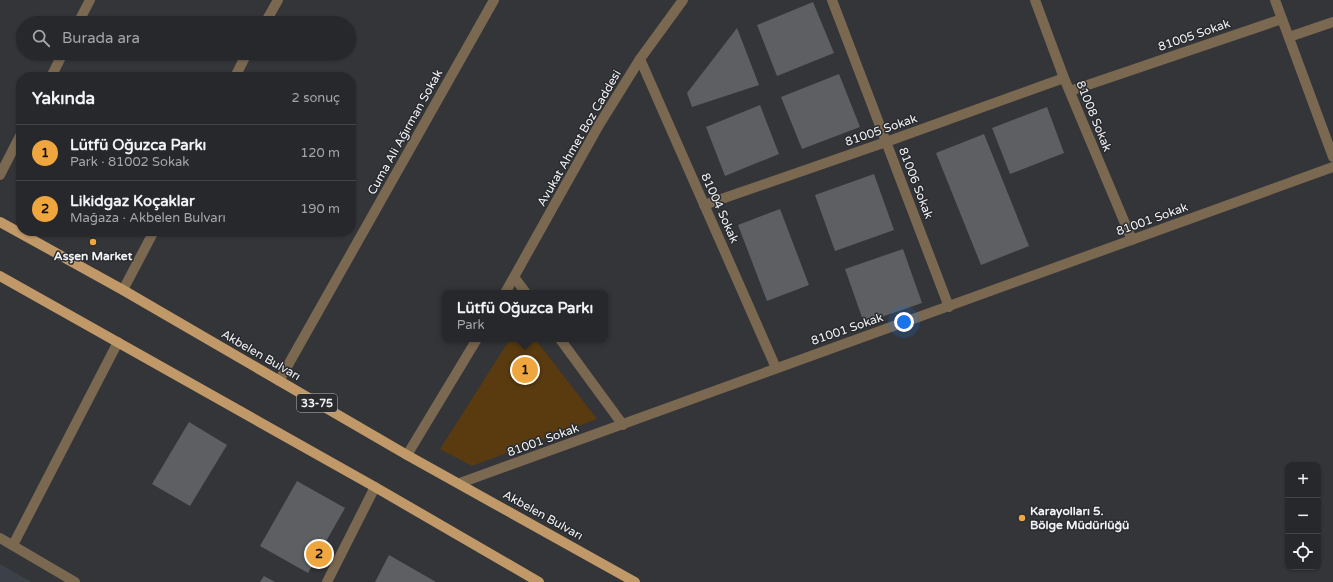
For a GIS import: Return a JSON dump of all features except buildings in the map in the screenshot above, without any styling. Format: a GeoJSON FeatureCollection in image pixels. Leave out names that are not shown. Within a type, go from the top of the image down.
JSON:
{"type":"FeatureCollection","features":[{"type":"Feature","properties":{"kind":"main road","name":"Akbelen Bulvarı"},"geometry":{"type":"LineString","coordinates":[[0,222],[16,231]]}},
{"type":"Feature","properties":{"kind":"main road","name":"Akbelen Bulvarı"},"geometry":{"type":"LineString","coordinates":[[25,236],[123,290],[408,455],[635,582]]}},
{"type":"Feature","properties":{"kind":"main road"},"geometry":{"type":"LineString","coordinates":[[0,276],[375,487],[539,582]]}},
{"type":"Feature","properties":{"kind":"street"},"geometry":{"type":"LineString","coordinates":[[82,16],[90,0]]}},
{"type":"Feature","properties":{"kind":"street"},"geometry":{"type":"LineString","coordinates":[[269,16],[278,0]]}},
{"type":"Feature","properties":{"kind":"street","name":"Cuma Ali Ağırman Sokak"},"geometry":{"type":"LineString","coordinates":[[279,381],[494,0]]}},
{"type":"Feature","properties":{"kind":"street","name":"Avukat Ahmet Boz Caddesi"},"geometry":{"type":"LineString","coordinates":[[507,290],[599,125],[640,59],[683,0]]}},
{"type":"Feature","properties":{"kind":"street","name":"81006 Sokak"},"geometry":{"type":"LineString","coordinates":[[832,0],[949,307]]}},
{"type":"Feature","properties":{"kind":"street","name":"81008 Sokak"},"geometry":{"type":"LineString","coordinates":[[1035,0],[1064,78],[1132,240]]}},
{"type":"Feature","properties":{"kind":"street"},"geometry":{"type":"LineString","coordinates":[[1275,0],[1333,157]]}},
{"type":"Feature","properties":{"kind":"street","name":"81005 Sokak"},"geometry":{"type":"LineString","coordinates":[[1070,90],[1282,19]]}},
{"type":"Feature","properties":{"kind":"street"},"geometry":{"type":"LineString","coordinates":[[1289,37],[1333,22]]}},
{"type":"Feature","properties":{"kind":"street","name":"81004 Sokak"},"geometry":{"type":"LineString","coordinates":[[640,59],[776,368]]}},
{"type":"Feature","properties":{"kind":"street"},"geometry":{"type":"LineString","coordinates":[[53,72],[59,60]]}},
{"type":"Feature","properties":{"kind":"street"},"geometry":{"type":"LineString","coordinates":[[238,72],[244,60]]}},
{"type":"Feature","properties":{"kind":"street","name":"81005 Sokak"},"geometry":{"type":"LineString","coordinates":[[704,205],[1064,78]]}},
{"type":"Feature","properties":{"kind":"street"},"geometry":{"type":"LineString","coordinates":[[0,175],[16,144]]}},
{"type":"Feature","properties":{"kind":"street","name":"81001 Sokak"},"geometry":{"type":"LineString","coordinates":[[460,483],[949,307],[1333,166]]}},
{"type":"Feature","properties":{"kind":"street"},"geometry":{"type":"LineString","coordinates":[[123,290],[151,236]]}},
{"type":"Feature","properties":{"kind":"street"},"geometry":{"type":"LineString","coordinates":[[514,277],[524,290]]}},
{"type":"Feature","properties":{"kind":"street"},"geometry":{"type":"LineString","coordinates":[[13,545],[118,342]]}},
{"type":"Feature","properties":{"kind":"street"},"geometry":{"type":"LineString","coordinates":[[408,455],[475,342]]}},
{"type":"Feature","properties":{"kind":"street"},"geometry":{"type":"LineString","coordinates":[[562,342],[623,425]]}},
{"type":"Feature","properties":{"kind":"street"},"geometry":{"type":"LineString","coordinates":[[327,582],[375,487]]}},
{"type":"Feature","properties":{"kind":"street"},"geometry":{"type":"LineString","coordinates":[[0,538],[75,582]]}},
{"type":"Feature","properties":{"kind":"shaded area"},"geometry":{"type":"Polygon","coordinates":[[[508,342],[537,342],[597,419],[472,466],[440,449],[508,342]]]}},
{"type":"Feature","properties":{"kind":"shaded area"},"geometry":{"type":"Polygon","coordinates":[[[0,564],[32,582],[0,582],[0,564]]]}},
{"type":"Feature","properties":{"kind":"place","name":"Asşen Market"},"geometry":{"type":"Point","coordinates":[93,242]}},
{"type":"Feature","properties":{"kind":"place","name":"Lütfü Oğuzca Parkı"},"geometry":{"type":"Point","coordinates":[525,370]}},
{"type":"Feature","properties":{"kind":"place","name":"Karayolları 5. Bölge Müdürlüğü"},"geometry":{"type":"Point","coordinates":[1022,518]}},
{"type":"Feature","properties":{"kind":"place","name":"Likidgaz Koçaklar"},"geometry":{"type":"Point","coordinates":[319,554]}}]}
